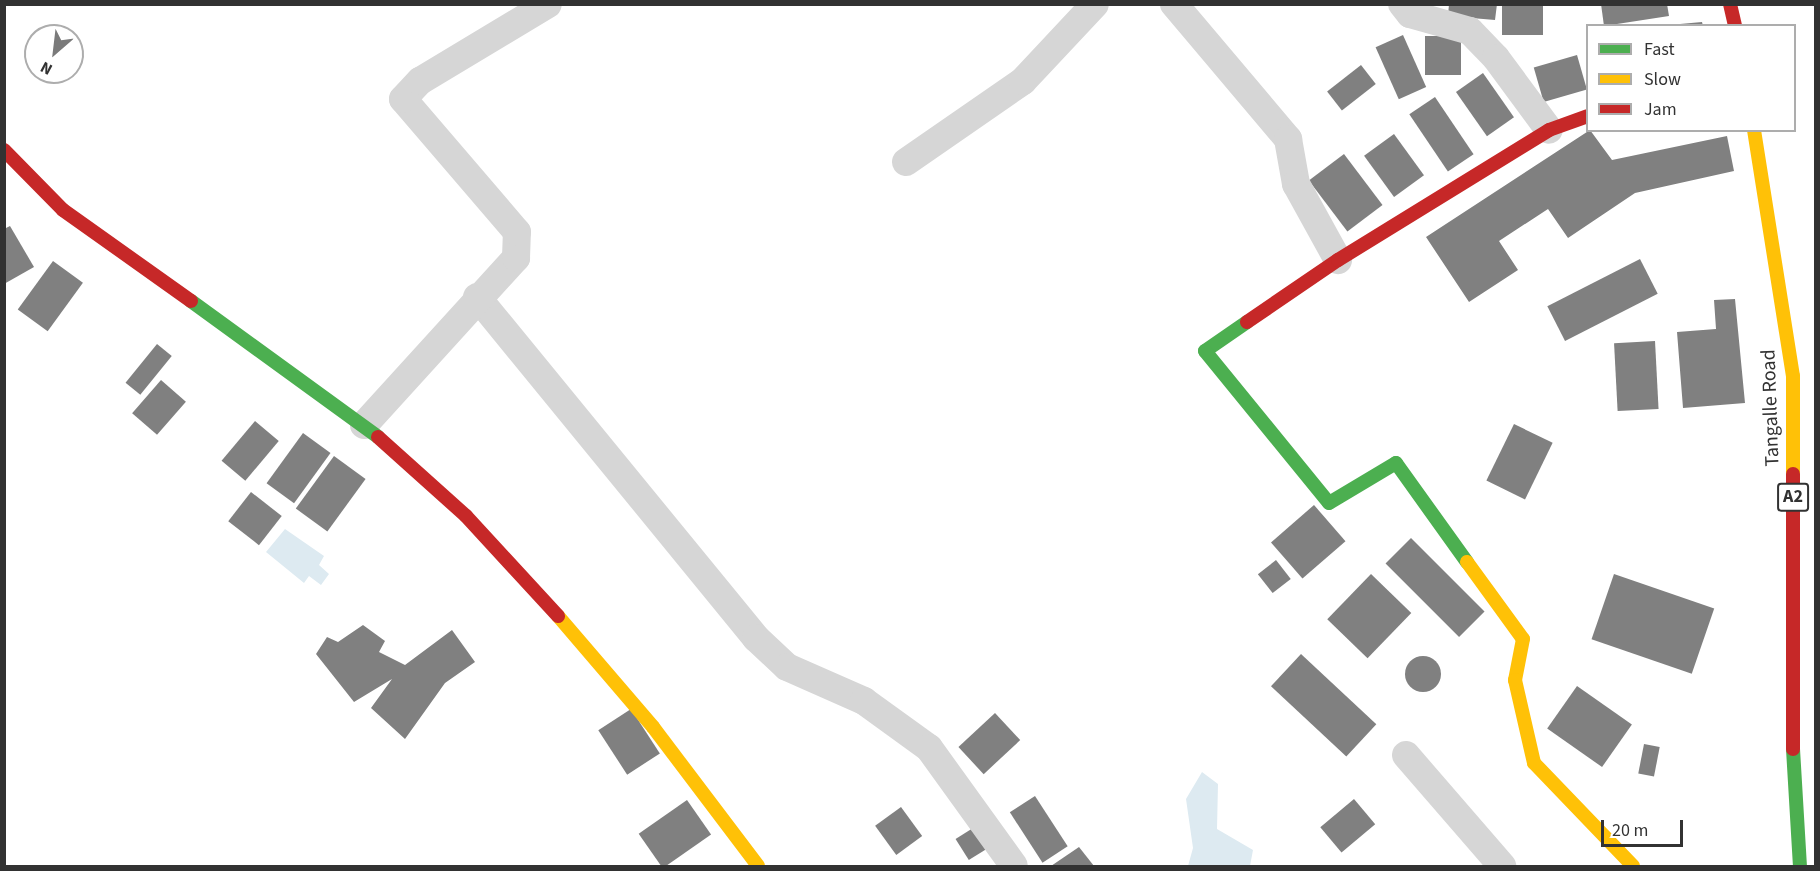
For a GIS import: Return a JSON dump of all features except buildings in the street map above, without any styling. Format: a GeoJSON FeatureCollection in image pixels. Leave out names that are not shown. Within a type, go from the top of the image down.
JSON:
{"type":"FeatureCollection","features":[{"type":"Feature","properties":{"kind":"main road"},"geometry":{"type":"LineString","coordinates":[[1730,4],[1735,24]]}},
{"type":"Feature","properties":{"kind":"main road"},"geometry":{"type":"LineString","coordinates":[[1586,116],[1549,130],[1338,260],[1205,351],[1329,503],[1396,463],[1523,639],[1515,680],[1534,763],[1633,867]]}},
{"type":"Feature","properties":{"kind":"main road","name":"Tangalle Road"},"geometry":{"type":"LineString","coordinates":[[1754,132],[1793,376],[1793,787],[1800,867]]}},
{"type":"Feature","properties":{"kind":"main road"},"geometry":{"type":"LineString","coordinates":[[4,150],[63,210],[364,425],[466,516],[570,629],[653,727],[758,867]]}},
{"type":"Feature","properties":{"kind":"street"},"geometry":{"type":"LineString","coordinates":[[364,425],[477,297],[516,258],[517,232],[403,99],[420,81],[548,4]]}},
{"type":"Feature","properties":{"kind":"street"},"geometry":{"type":"LineString","coordinates":[[906,162],[1023,81],[1095,4]]}},
{"type":"Feature","properties":{"kind":"street"},"geometry":{"type":"LineString","coordinates":[[1174,4],[1288,139],[1296,184],[1338,260]]}},
{"type":"Feature","properties":{"kind":"street"},"geometry":{"type":"LineString","coordinates":[[1402,4],[1410,14],[1470,31],[1496,58],[1549,130]]}},
{"type":"Feature","properties":{"kind":"street"},"geometry":{"type":"LineString","coordinates":[[477,297],[756,638],[788,667],[864,701],[929,748],[1014,867]]}},
{"type":"Feature","properties":{"kind":"street"},"geometry":{"type":"LineString","coordinates":[[1406,755],[1502,867]]}},
{"type":"Feature","properties":{"kind":"shaded area"},"geometry":{"type":"Polygon","coordinates":[[[285,529],[324,556],[319,565],[329,574],[321,585],[309,576],[304,583],[266,552],[285,529]]]}},
{"type":"Feature","properties":{"kind":"shaded area"},"geometry":{"type":"Polygon","coordinates":[[[1202,772],[1218,784],[1217,829],[1253,850],[1250,866],[1188,866],[1193,848],[1186,799],[1202,772]]]}},
{"type":"Feature","properties":{"kind":"traffic: fast"},"geometry":{"type":"LineString","coordinates":[[191,301],[378,437]]}},
{"type":"Feature","properties":{"kind":"traffic: fast"},"geometry":{"type":"LineString","coordinates":[[1247,322],[1205,351],[1329,503],[1396,463],[1467,562]]}},
{"type":"Feature","properties":{"kind":"traffic: fast"},"geometry":{"type":"LineString","coordinates":[[1793,749],[1800,866]]}},
{"type":"Feature","properties":{"kind":"traffic: slow"},"geometry":{"type":"LineString","coordinates":[[1754,132],[1793,376],[1793,474]]}},
{"type":"Feature","properties":{"kind":"traffic: slow"},"geometry":{"type":"LineString","coordinates":[[1467,562],[1523,639],[1515,680],[1534,763],[1633,866]]}},
{"type":"Feature","properties":{"kind":"traffic: slow"},"geometry":{"type":"LineString","coordinates":[[558,616],[653,727],[758,866]]}},
{"type":"Feature","properties":{"kind":"traffic: jam"},"geometry":{"type":"LineString","coordinates":[[1730,4],[1735,24]]}},
{"type":"Feature","properties":{"kind":"traffic: jam"},"geometry":{"type":"LineString","coordinates":[[1247,322],[1338,260],[1549,130],[1586,117]]}},
{"type":"Feature","properties":{"kind":"traffic: jam"},"geometry":{"type":"LineString","coordinates":[[4,150],[63,210],[191,301]]}},
{"type":"Feature","properties":{"kind":"traffic: jam"},"geometry":{"type":"LineString","coordinates":[[378,437],[466,516],[558,616]]}},
{"type":"Feature","properties":{"kind":"traffic: jam"},"geometry":{"type":"LineString","coordinates":[[1793,474],[1793,749]]}}]}
